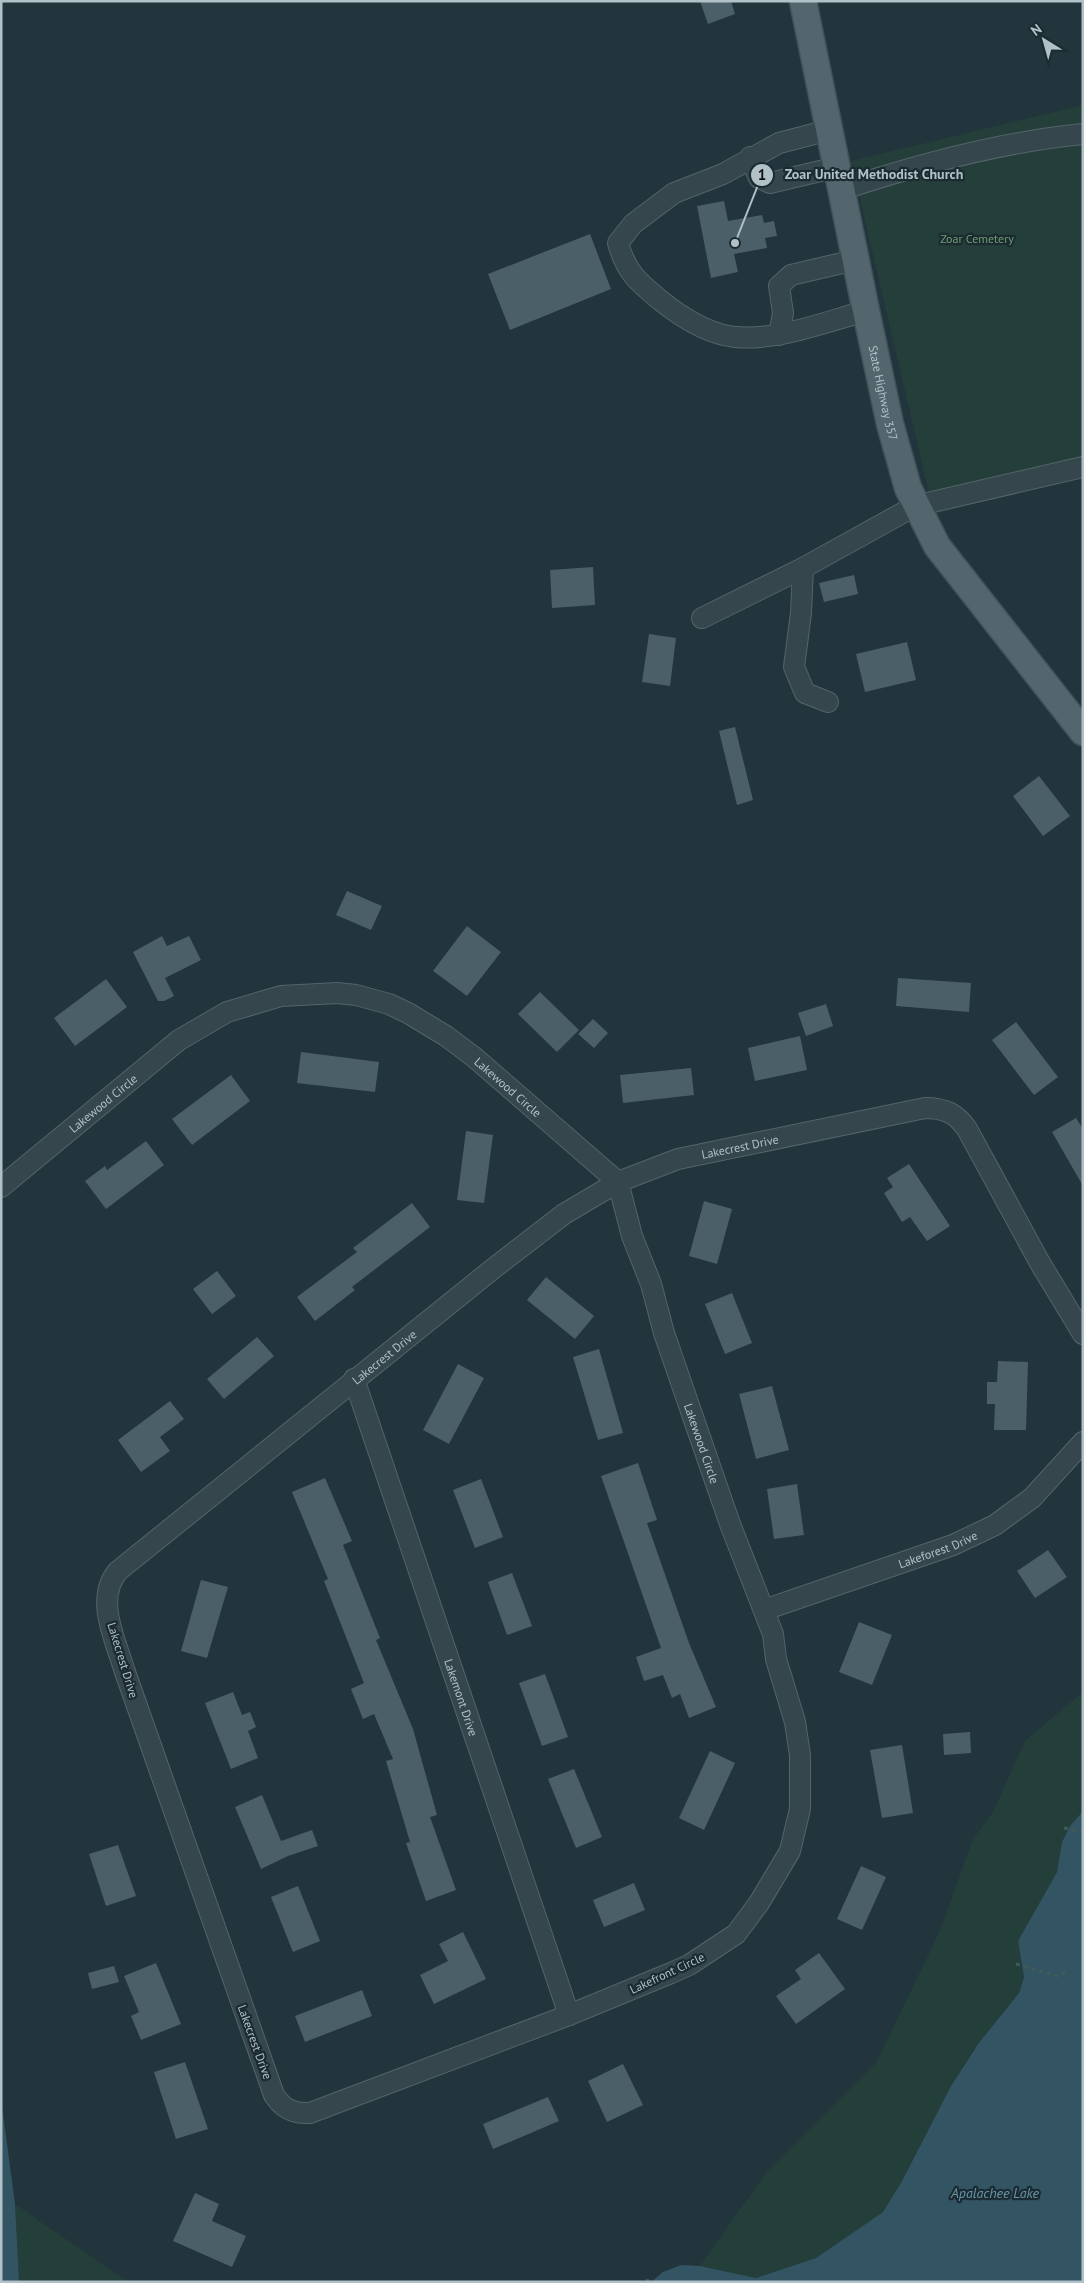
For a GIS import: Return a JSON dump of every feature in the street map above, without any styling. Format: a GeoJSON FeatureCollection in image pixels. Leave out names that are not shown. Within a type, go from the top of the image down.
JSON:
{"type":"FeatureCollection","features":[{"type":"Feature","properties":{"kind":"main road","name":"State Highway 357"},"geometry":{"type":"LineString","coordinates":[[803,1],[866,311],[899,458],[915,506],[951,565],[1083,732]]}},
{"type":"Feature","properties":{"kind":"street"},"geometry":{"type":"LineString","coordinates":[[829,130],[780,143],[723,174],[674,193],[632,224],[618,243],[623,263],[642,285],[681,316],[704,327],[734,337],[779,335],[866,311]]}},
{"type":"Feature","properties":{"kind":"street"},"geometry":{"type":"LineString","coordinates":[[750,158],[759,178],[770,183],[839,179],[886,175],[987,149],[1083,134]]}},
{"type":"Feature","properties":{"kind":"street"},"geometry":{"type":"LineString","coordinates":[[779,335],[783,312],[780,286],[791,275],[855,260]]}},
{"type":"Feature","properties":{"kind":"street"},"geometry":{"type":"LineString","coordinates":[[702,618],[803,568],[915,506],[1083,467]]}},
{"type":"Feature","properties":{"kind":"street"},"geometry":{"type":"LineString","coordinates":[[803,568],[801,614],[794,667],[805,693],[828,702]]}},
{"type":"Feature","properties":{"kind":"street","name":"Lakewood Circle"},"geometry":{"type":"LineString","coordinates":[[1,1187],[179,1040],[202,1025],[254,1002],[309,993],[356,995],[389,1004],[446,1036],[474,1057],[618,1182],[632,1236],[651,1284],[671,1351],[730,1524],[764,1610]]}},
{"type":"Feature","properties":{"kind":"street","name":"Lakecrest Drive"},"geometry":{"type":"LineString","coordinates":[[274,2095],[128,1681],[110,1619],[107,1592],[118,1571],[354,1380],[564,1214],[618,1182],[678,1159],[925,1108],[938,1108],[950,1112],[960,1119],[968,1129],[1035,1254],[1083,1334]]}},
{"type":"Feature","properties":{"kind":"street","name":"Lakemont Drive"},"geometry":{"type":"LineString","coordinates":[[354,1380],[569,2015]]}},
{"type":"Feature","properties":{"kind":"street","name":"Lakeforest Drive"},"geometry":{"type":"LineString","coordinates":[[764,1610],[953,1545],[988,1529],[1032,1498],[1083,1442]]}},
{"type":"Feature","properties":{"kind":"street","name":"Lakefront Circle"},"geometry":{"type":"LineString","coordinates":[[274,2095],[285,2108],[293,2112],[310,2113],[569,2015],[671,1973],[721,1946],[736,1934],[759,1903],[790,1851],[797,1831],[800,1809],[800,1755],[793,1714],[776,1659],[773,1634],[764,1610]]}},
{"type":"Feature","properties":{"kind":"path"},"geometry":{"type":"LineString","coordinates":[[1064,1828],[1083,1832]]}},
{"type":"Feature","properties":{"kind":"path"},"geometry":{"type":"LineString","coordinates":[[1016,1964],[1057,1976],[1067,1971]]}},
{"type":"Feature","properties":{"kind":"green space","name":"Zoar Cemetery"},"geometry":{"type":"Polygon","coordinates":[[[1083,105],[1083,476],[934,514],[851,161],[1083,105]]]}},
{"type":"Feature","properties":{"kind":"green space"},"geometry":{"type":"Polygon","coordinates":[[[1083,1692],[1083,1811],[1070,1826],[1062,1842],[1057,1872],[1018,1941],[1024,1977],[1019,1993],[974,2049],[951,2086],[902,2181],[883,2212],[816,2258],[756,2278],[700,2266],[765,2174],[876,2063],[939,1933],[973,1839],[993,1812],[1025,1741],[1083,1692]]]}},
{"type":"Feature","properties":{"kind":"green space"},"geometry":{"type":"Polygon","coordinates":[[[15,2204],[124,2279],[128,2282],[19,2282],[15,2204]]]}},
{"type":"Feature","properties":{"kind":"water","name":"Apalachee Lake"},"geometry":{"type":"Polygon","coordinates":[[[1083,1811],[1083,2282],[651,2282],[663,2272],[681,2265],[700,2266],[756,2278],[816,2258],[883,2212],[902,2181],[951,2086],[978,2044],[1019,1993],[1024,1977],[1018,1941],[1057,1872],[1062,1842],[1070,1826],[1083,1811]]]}},
{"type":"Feature","properties":{"kind":"water"},"geometry":{"type":"Polygon","coordinates":[[[1,2099],[15,2204],[19,2282],[1,2282],[1,2099]]]}},
{"type":"Feature","properties":{"kind":"building"},"geometry":{"type":"Polygon","coordinates":[[[700,1],[731,1],[735,14],[708,24],[700,1]]]}},
{"type":"Feature","properties":{"kind":"building"},"geometry":{"type":"Polygon","coordinates":[[[724,201],[728,221],[762,215],[764,223],[774,221],[777,236],[765,238],[767,248],[734,254],[738,272],[711,278],[697,206],[724,201]]]}},
{"type":"Feature","properties":{"kind":"building"},"geometry":{"type":"Polygon","coordinates":[[[590,234],[611,289],[510,330],[488,274],[590,234]]]}},
{"type":"Feature","properties":{"kind":"building"},"geometry":{"type":"Polygon","coordinates":[[[593,567],[595,605],[552,608],[550,570],[593,567]]]}},
{"type":"Feature","properties":{"kind":"building"},"geometry":{"type":"Polygon","coordinates":[[[854,575],[858,594],[824,602],[819,583],[854,575]]]}},
{"type":"Feature","properties":{"kind":"building"},"geometry":{"type":"Polygon","coordinates":[[[649,634],[676,638],[670,686],[642,682],[649,634]]]}},
{"type":"Feature","properties":{"kind":"building"},"geometry":{"type":"Polygon","coordinates":[[[907,642],[916,680],[865,692],[856,654],[907,642]]]}},
{"type":"Feature","properties":{"kind":"building"},"geometry":{"type":"Polygon","coordinates":[[[735,727],[753,800],[737,805],[719,731],[735,727]]]}},
{"type":"Feature","properties":{"kind":"building"},"geometry":{"type":"Polygon","coordinates":[[[1039,776],[1070,816],[1043,836],[1013,796],[1039,776]]]}},
{"type":"Feature","properties":{"kind":"building"},"geometry":{"type":"Polygon","coordinates":[[[347,891],[382,906],[371,930],[336,915],[347,891]]]}},
{"type":"Feature","properties":{"kind":"building"},"geometry":{"type":"Polygon","coordinates":[[[467,926],[501,952],[467,996],[433,971],[467,926]]]}},
{"type":"Feature","properties":{"kind":"building"},"geometry":{"type":"Polygon","coordinates":[[[162,936],[167,946],[189,936],[201,960],[165,978],[174,996],[164,1001],[158,1001],[133,952],[162,936]]]}},
{"type":"Feature","properties":{"kind":"building"},"geometry":{"type":"Polygon","coordinates":[[[898,978],[971,983],[969,1012],[896,1006],[898,978]]]}},
{"type":"Feature","properties":{"kind":"building"},"geometry":{"type":"Polygon","coordinates":[[[106,979],[127,1007],[75,1046],[54,1018],[106,979]]]}},
{"type":"Feature","properties":{"kind":"building"},"geometry":{"type":"Polygon","coordinates":[[[540,992],[579,1030],[557,1052],[518,1014],[540,992]]]}},
{"type":"Feature","properties":{"kind":"building"},"geometry":{"type":"Polygon","coordinates":[[[826,1004],[833,1026],[806,1036],[798,1013],[826,1004]]]}},
{"type":"Feature","properties":{"kind":"building"},"geometry":{"type":"Polygon","coordinates":[[[593,1019],[608,1033],[594,1048],[578,1034],[593,1019]]]}},
{"type":"Feature","properties":{"kind":"building"},"geometry":{"type":"Polygon","coordinates":[[[1016,1022],[1058,1077],[1034,1095],[992,1040],[1016,1022]]]}},
{"type":"Feature","properties":{"kind":"building"},"geometry":{"type":"Polygon","coordinates":[[[800,1036],[807,1070],[755,1081],[748,1048],[800,1036]]]}},
{"type":"Feature","properties":{"kind":"building"},"geometry":{"type":"Polygon","coordinates":[[[301,1052],[379,1062],[375,1092],[297,1083],[301,1052]]]}},
{"type":"Feature","properties":{"kind":"building"},"geometry":{"type":"Polygon","coordinates":[[[691,1068],[694,1095],[623,1103],[620,1075],[691,1068]]]}},
{"type":"Feature","properties":{"kind":"building"},"geometry":{"type":"Polygon","coordinates":[[[231,1075],[250,1101],[192,1145],[172,1119],[231,1075]]]}},
{"type":"Feature","properties":{"kind":"building"},"geometry":{"type":"Polygon","coordinates":[[[1076,1118],[1083,1129],[1083,1186],[1052,1132],[1076,1118]]]}},
{"type":"Feature","properties":{"kind":"building"},"geometry":{"type":"Polygon","coordinates":[[[466,1131],[493,1135],[484,1203],[457,1200],[466,1131]]]}},
{"type":"Feature","properties":{"kind":"building"},"geometry":{"type":"Polygon","coordinates":[[[146,1141],[164,1165],[106,1209],[85,1181],[105,1166],[107,1170],[146,1141]]]}},
{"type":"Feature","properties":{"kind":"building"},"geometry":{"type":"Polygon","coordinates":[[[909,1164],[950,1226],[927,1241],[910,1217],[902,1222],[884,1193],[893,1187],[887,1178],[909,1164]]]}},
{"type":"Feature","properties":{"kind":"building"},"geometry":{"type":"Polygon","coordinates":[[[704,1201],[732,1209],[717,1264],[689,1256],[704,1201]]]}},
{"type":"Feature","properties":{"kind":"building"},"geometry":{"type":"Polygon","coordinates":[[[412,1203],[430,1227],[352,1287],[355,1290],[315,1321],[297,1297],[357,1252],[353,1248],[412,1203]]]}},
{"type":"Feature","properties":{"kind":"building"},"geometry":{"type":"Polygon","coordinates":[[[217,1271],[236,1296],[212,1314],[193,1289],[217,1271]]]}},
{"type":"Feature","properties":{"kind":"building"},"geometry":{"type":"Polygon","coordinates":[[[546,1277],[594,1316],[575,1339],[527,1300],[546,1277]]]}},
{"type":"Feature","properties":{"kind":"building"},"geometry":{"type":"Polygon","coordinates":[[[732,1293],[752,1343],[725,1354],[705,1304],[732,1293]]]}},
{"type":"Feature","properties":{"kind":"building"},"geometry":{"type":"Polygon","coordinates":[[[257,1337],[274,1356],[224,1399],[207,1379],[257,1337]]]}},
{"type":"Feature","properties":{"kind":"building"},"geometry":{"type":"Polygon","coordinates":[[[599,1349],[623,1433],[598,1440],[573,1357],[599,1349]]]}},
{"type":"Feature","properties":{"kind":"building"},"geometry":{"type":"Polygon","coordinates":[[[998,1361],[1028,1362],[1026,1430],[994,1430],[995,1404],[987,1404],[987,1382],[997,1382],[998,1361]]]}},
{"type":"Feature","properties":{"kind":"building"},"geometry":{"type":"Polygon","coordinates":[[[458,1364],[484,1378],[449,1444],[423,1430],[458,1364]]]}},
{"type":"Feature","properties":{"kind":"building"},"geometry":{"type":"Polygon","coordinates":[[[772,1386],[789,1450],[756,1459],[739,1394],[772,1386]]]}},
{"type":"Feature","properties":{"kind":"building"},"geometry":{"type":"Polygon","coordinates":[[[170,1401],[184,1419],[160,1437],[170,1451],[141,1472],[118,1440],[170,1401]]]}},
{"type":"Feature","properties":{"kind":"building"},"geometry":{"type":"Polygon","coordinates":[[[638,1463],[657,1520],[647,1523],[689,1643],[716,1707],[689,1718],[680,1694],[672,1698],[663,1675],[644,1681],[636,1657],[661,1648],[601,1476],[638,1463]]]}},
{"type":"Feature","properties":{"kind":"building"},"geometry":{"type":"Polygon","coordinates":[[[325,1478],[352,1541],[343,1545],[380,1638],[376,1640],[413,1729],[437,1815],[430,1817],[456,1890],[426,1901],[406,1843],[410,1842],[386,1761],[393,1759],[374,1714],[363,1719],[351,1689],[364,1683],[324,1581],[328,1579],[292,1492],[325,1478]]]}},
{"type":"Feature","properties":{"kind":"building"},"geometry":{"type":"Polygon","coordinates":[[[481,1479],[503,1537],[475,1548],[453,1490],[481,1479]]]}},
{"type":"Feature","properties":{"kind":"building"},"geometry":{"type":"Polygon","coordinates":[[[797,1484],[804,1535],[774,1539],[767,1489],[797,1484]]]}},
{"type":"Feature","properties":{"kind":"building"},"geometry":{"type":"Polygon","coordinates":[[[1048,1550],[1067,1577],[1035,1598],[1017,1571],[1048,1550]]]}},
{"type":"Feature","properties":{"kind":"building"},"geometry":{"type":"Polygon","coordinates":[[[512,1573],[532,1626],[507,1635],[488,1582],[512,1573]]]}},
{"type":"Feature","properties":{"kind":"building"},"geometry":{"type":"Polygon","coordinates":[[[201,1580],[228,1587],[207,1658],[181,1651],[201,1580]]]}},
{"type":"Feature","properties":{"kind":"building"},"geometry":{"type":"Polygon","coordinates":[[[859,1622],[892,1635],[872,1685],[839,1672],[859,1622]]]}},
{"type":"Feature","properties":{"kind":"building"},"geometry":{"type":"Polygon","coordinates":[[[545,1674],[568,1737],[542,1746],[519,1683],[545,1674]]]}},
{"type":"Feature","properties":{"kind":"building"},"geometry":{"type":"Polygon","coordinates":[[[233,1692],[242,1715],[250,1712],[256,1727],[248,1731],[258,1758],[231,1769],[205,1703],[233,1692]]]}},
{"type":"Feature","properties":{"kind":"building"},"geometry":{"type":"Polygon","coordinates":[[[970,1732],[971,1753],[944,1755],[943,1734],[970,1732]]]}},
{"type":"Feature","properties":{"kind":"building"},"geometry":{"type":"Polygon","coordinates":[[[902,1745],[913,1813],[882,1818],[870,1750],[902,1745]]]}},
{"type":"Feature","properties":{"kind":"building"},"geometry":{"type":"Polygon","coordinates":[[[710,1751],[735,1763],[704,1830],[679,1818],[710,1751]]]}},
{"type":"Feature","properties":{"kind":"building"},"geometry":{"type":"Polygon","coordinates":[[[574,1769],[602,1837],[576,1848],[548,1779],[574,1769]]]}},
{"type":"Feature","properties":{"kind":"building"},"geometry":{"type":"Polygon","coordinates":[[[262,1795],[281,1841],[312,1830],[318,1846],[288,1856],[261,1869],[235,1807],[262,1795]]]}},
{"type":"Feature","properties":{"kind":"building"},"geometry":{"type":"Polygon","coordinates":[[[118,1845],[136,1896],[106,1906],[89,1854],[118,1845]]]}},
{"type":"Feature","properties":{"kind":"building"},"geometry":{"type":"Polygon","coordinates":[[[861,1866],[886,1877],[862,1930],[837,1919],[861,1866]]]}},
{"type":"Feature","properties":{"kind":"building"},"geometry":{"type":"Polygon","coordinates":[[[634,1883],[645,1910],[604,1927],[593,1900],[634,1883]]]}},
{"type":"Feature","properties":{"kind":"building"},"geometry":{"type":"Polygon","coordinates":[[[298,1886],[320,1941],[293,1952],[271,1897],[298,1886]]]}},
{"type":"Feature","properties":{"kind":"building"},"geometry":{"type":"Polygon","coordinates":[[[463,1932],[486,1979],[434,2004],[420,1975],[448,1961],[439,1944],[463,1932]]]}},
{"type":"Feature","properties":{"kind":"building"},"geometry":{"type":"Polygon","coordinates":[[[819,1953],[845,1989],[796,2024],[776,1996],[801,1979],[795,1970],[819,1953]]]}},
{"type":"Feature","properties":{"kind":"building"},"geometry":{"type":"Polygon","coordinates":[[[156,1963],[181,2024],[141,2040],[131,2016],[139,2012],[124,1976],[156,1963]]]}},
{"type":"Feature","properties":{"kind":"building"},"geometry":{"type":"Polygon","coordinates":[[[114,1966],[119,1982],[92,1989],[88,1973],[114,1966]]]}},
{"type":"Feature","properties":{"kind":"building"},"geometry":{"type":"Polygon","coordinates":[[[362,1990],[372,2016],[305,2042],[295,2016],[362,1990]]]}},
{"type":"Feature","properties":{"kind":"building"},"geometry":{"type":"Polygon","coordinates":[[[185,2062],[208,2129],[176,2139],[154,2072],[185,2062]]]}},
{"type":"Feature","properties":{"kind":"building"},"geometry":{"type":"Polygon","coordinates":[[[623,2064],[643,2105],[607,2122],[588,2081],[623,2064]]]}},
{"type":"Feature","properties":{"kind":"building"},"geometry":{"type":"Polygon","coordinates":[[[548,2097],[559,2121],[493,2149],[483,2124],[548,2097]]]}},
{"type":"Feature","properties":{"kind":"building"},"geometry":{"type":"Polygon","coordinates":[[[195,2193],[219,2204],[212,2221],[246,2236],[232,2267],[173,2241],[195,2193]]]}},
{"type":"Feature","properties":{"kind":"place","name":"Zoar United Methodist Church"},"geometry":{"type":"Point","coordinates":[735,243]}}]}
